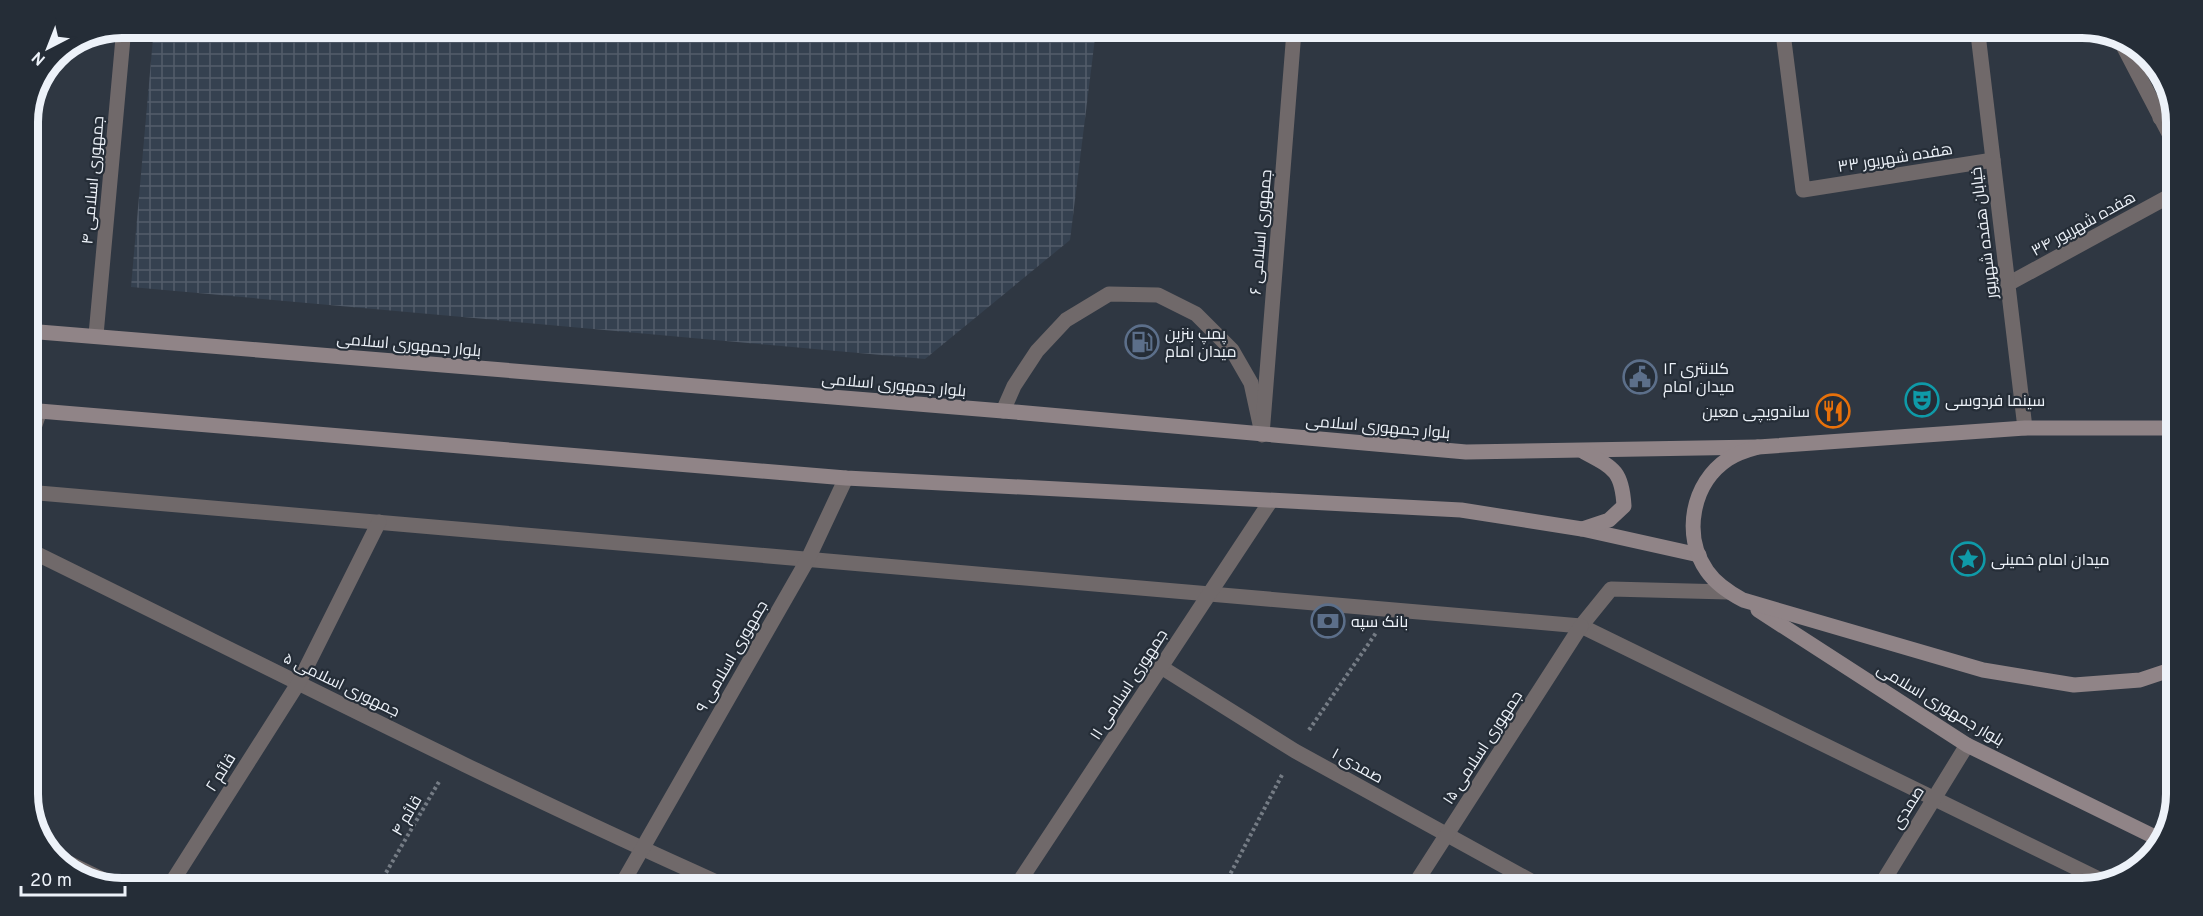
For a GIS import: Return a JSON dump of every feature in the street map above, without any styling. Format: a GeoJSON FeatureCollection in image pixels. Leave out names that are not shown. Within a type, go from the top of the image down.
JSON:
{"type":"FeatureCollection","features":[{"type":"Feature","properties":{"kind":"main road","name":"بلوار جمهوری اسلامی"},"geometry":{"type":"LineString","coordinates":[[38,332],[1004,411],[1466,452],[1758,447]]}},
{"type":"Feature","properties":{"kind":"main road"},"geometry":{"type":"LineString","coordinates":[[38,410],[846,478],[1270,502],[1461,510],[1582,529],[1699,555]]}},
{"type":"Feature","properties":{"kind":"main road"},"geometry":{"type":"LineString","coordinates":[[2165,430],[2025,428],[1758,447],[1743,452],[1722,464],[1706,481],[1699,495],[1692,525],[1699,555],[1706,570],[1728,592],[1743,600],[1983,670],[2074,685],[2139,680],[2166,671]]}},
{"type":"Feature","properties":{"kind":"main road"},"geometry":{"type":"LineString","coordinates":[[1582,451],[1611,467],[1623,485],[1624,506],[1609,520],[1582,529]]}},
{"type":"Feature","properties":{"kind":"main road","name":"بلوار جمهوری اسلامی"},"geometry":{"type":"LineString","coordinates":[[1743,600],[1967,745],[2154,836]]}},
{"type":"Feature","properties":{"kind":"street","name":"جمهوری اسلامی ۴"},"geometry":{"type":"LineString","coordinates":[[96,335],[123,38]]}},
{"type":"Feature","properties":{"kind":"street","name":"جمهوری اسلامی ۶"},"geometry":{"type":"LineString","coordinates":[[1262,435],[1293,38]]}},
{"type":"Feature","properties":{"kind":"street","name":"هفده شهریور ۳۳"},"geometry":{"type":"LineString","coordinates":[[1784,38],[1803,190],[1993,160]]}},
{"type":"Feature","properties":{"kind":"street","name":"خیابان هفده شهریور"},"geometry":{"type":"LineString","coordinates":[[1978,38],[2025,428]]}},
{"type":"Feature","properties":{"kind":"street"},"geometry":{"type":"LineString","coordinates":[[2125,50],[2165,128]]}},
{"type":"Feature","properties":{"kind":"street"},"geometry":{"type":"LineString","coordinates":[[2160,118],[2165,114]]}},
{"type":"Feature","properties":{"kind":"street","name":"هفده شهریور ۳۴"},"geometry":{"type":"LineString","coordinates":[[2008,284],[2165,198]]}},
{"type":"Feature","properties":{"kind":"street"},"geometry":{"type":"LineString","coordinates":[[1004,411],[1014,386],[1037,351],[1066,320],[1109,294],[1158,295],[1196,314],[1232,350],[1251,383],[1262,435]]}},
{"type":"Feature","properties":{"kind":"street","name":"جمهوری اسلامی ۹"},"geometry":{"type":"LineString","coordinates":[[625,878],[808,559],[846,478]]}},
{"type":"Feature","properties":{"kind":"street"},"geometry":{"type":"LineString","coordinates":[[38,493],[1581,626],[2095,877]]}},
{"type":"Feature","properties":{"kind":"street","name":"جمهوری اسلامی ۱۱"},"geometry":{"type":"LineString","coordinates":[[1022,878],[1270,502]]}},
{"type":"Feature","properties":{"kind":"street","name":"قائم ۲"},"geometry":{"type":"LineString","coordinates":[[175,878],[299,682],[379,522]]}},
{"type":"Feature","properties":{"kind":"street","name":"جمهوری اسلامی ۵"},"geometry":{"type":"LineString","coordinates":[[38,554],[452,759],[707,878]]}},
{"type":"Feature","properties":{"kind":"street","name":"جمهوری اسلامی ۱۵"},"geometry":{"type":"LineString","coordinates":[[1419,878],[1581,626],[1611,589],[1728,592]]}},
{"type":"Feature","properties":{"kind":"street","name":"صمدی ۱"},"geometry":{"type":"LineString","coordinates":[[1161,667],[1295,751],[1525,878]]}},
{"type":"Feature","properties":{"kind":"street","name":"صمدی"},"geometry":{"type":"LineString","coordinates":[[1885,878],[1967,745]]}},
{"type":"Feature","properties":{"kind":"path","name":"قائم ۴"},"geometry":{"type":"LineString","coordinates":[[383,878],[452,759]]}},
{"type":"Feature","properties":{"kind":"shaded area"},"geometry":{"type":"Polygon","coordinates":[[[153,38],[1095,38],[1070,240],[925,359],[131,287],[153,38]]]}},
{"type":"Feature","properties":{"kind":"place","name":"پمپ بنزین میدان امام"},"geometry":{"type":"Point","coordinates":[1142,342]}},
{"type":"Feature","properties":{"kind":"place","name":"کلانتری ۱۲ میدان امام"},"geometry":{"type":"Point","coordinates":[1640,377]}},
{"type":"Feature","properties":{"kind":"place","name":"سینما فردوسی"},"geometry":{"type":"Point","coordinates":[1922,400]}},
{"type":"Feature","properties":{"kind":"place","name":"ساندویچی معین"},"geometry":{"type":"Point","coordinates":[1833,411]}},
{"type":"Feature","properties":{"kind":"place","name":"میدان امام خمینی"},"geometry":{"type":"Point","coordinates":[1968,559]}},
{"type":"Feature","properties":{"kind":"place","name":"بانک سپه"},"geometry":{"type":"Point","coordinates":[1328,621]}}]}
